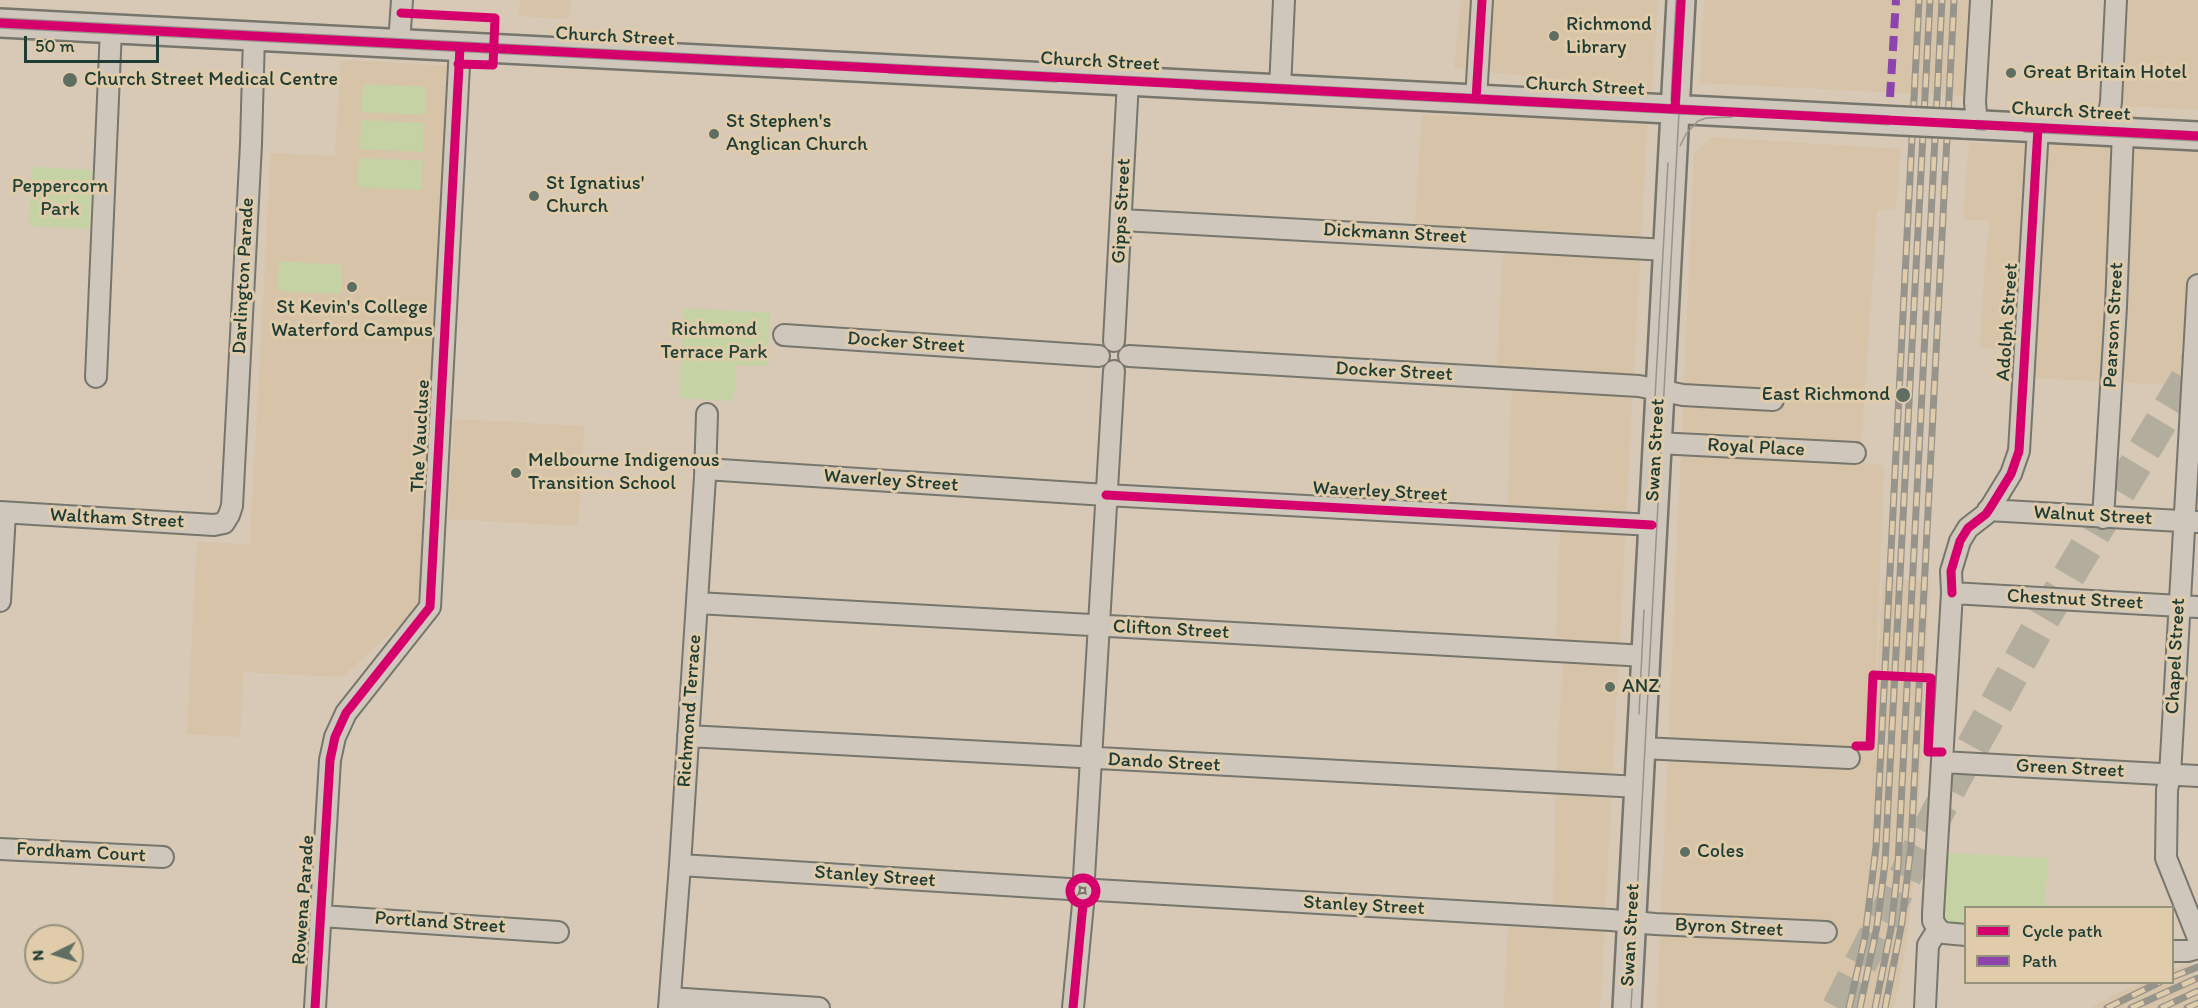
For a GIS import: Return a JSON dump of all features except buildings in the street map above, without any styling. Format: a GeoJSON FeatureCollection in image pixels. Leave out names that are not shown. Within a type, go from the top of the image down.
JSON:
{"type":"FeatureCollection","features":[{"type":"Feature","properties":{"kind":"main road","name":"Swan Street"},"geometry":{"type":"LineString","coordinates":[[1627,1008],[1681,0]]}},
{"type":"Feature","properties":{"kind":"main road","name":"Church Street"},"geometry":{"type":"LineString","coordinates":[[0,23],[2198,136]]}},
{"type":"Feature","properties":{"kind":"street"},"geometry":{"type":"LineString","coordinates":[[399,44],[402,0]]}},
{"type":"Feature","properties":{"kind":"street"},"geometry":{"type":"LineString","coordinates":[[1280,89],[1284,0]]}},
{"type":"Feature","properties":{"kind":"street"},"geometry":{"type":"LineString","coordinates":[[1476,99],[1482,0]]}},
{"type":"Feature","properties":{"kind":"street"},"geometry":{"type":"LineString","coordinates":[[1970,125],[1975,102],[1981,0]]}},
{"type":"Feature","properties":{"kind":"street","name":"Pearson Street"},"geometry":{"type":"LineString","coordinates":[[2103,518],[2116,307],[2115,132],[2111,102],[2116,0]]}},
{"type":"Feature","properties":{"kind":"street"},"geometry":{"type":"LineString","coordinates":[[96,377],[111,29]]}},
{"type":"Feature","properties":{"kind":"street","name":"Darlington Parade"},"geometry":{"type":"LineString","coordinates":[[229,515],[232,506],[251,144],[254,36]]}},
{"type":"Feature","properties":{"kind":"street","name":"The Vaucluse"},"geometry":{"type":"LineString","coordinates":[[328,794],[334,737],[346,713],[429,607],[460,47]]}},
{"type":"Feature","properties":{"kind":"street","name":"Gipps Street"},"geometry":{"type":"LineString","coordinates":[[1114,341],[1128,81]]}},
{"type":"Feature","properties":{"kind":"street","name":"Adolph Street"},"geometry":{"type":"LineString","coordinates":[[1938,929],[1933,921],[1933,913],[1952,593],[1951,572],[1960,541],[1968,528],[1988,510],[2011,474],[2019,451],[2038,128]]}},
{"type":"Feature","properties":{"kind":"street","name":"Dickmann Street"},"geometry":{"type":"LineString","coordinates":[[1122,220],[1667,250]]}},
{"type":"Feature","properties":{"kind":"street","name":"Chapel Street"},"geometry":{"type":"LineString","coordinates":[[2198,285],[2189,607],[2170,775],[2166,790],[2166,858],[2198,938]]}},
{"type":"Feature","properties":{"kind":"street","name":"Docker Street"},"geometry":{"type":"LineString","coordinates":[[784,335],[1099,356]]}},
{"type":"Feature","properties":{"kind":"street"},"geometry":{"type":"LineString","coordinates":[[1114,341],[1126,348],[1129,356],[1126,365],[1114,371],[1102,365],[1099,356],[1102,347],[1114,341]]}},
{"type":"Feature","properties":{"kind":"street","name":"Docker Street"},"geometry":{"type":"LineString","coordinates":[[1129,356],[1639,386],[1683,394],[1773,400]]}},
{"type":"Feature","properties":{"kind":"street"},"geometry":{"type":"LineString","coordinates":[[1073,1008],[1083,890],[1114,371]]}},
{"type":"Feature","properties":{"kind":"street","name":"Richmond Terrace"},"geometry":{"type":"LineString","coordinates":[[669,1003],[697,603],[707,414]]}},
{"type":"Feature","properties":{"kind":"street","name":"Royal Place"},"geometry":{"type":"LineString","coordinates":[[1657,443],[1856,453]]}},
{"type":"Feature","properties":{"kind":"street","name":"Waverley Street"},"geometry":{"type":"LineString","coordinates":[[705,469],[1106,495],[1652,525]]}},
{"type":"Feature","properties":{"kind":"street","name":"Walnut Street"},"geometry":{"type":"LineString","coordinates":[[1988,510],[2191,521]]}},
{"type":"Feature","properties":{"kind":"street"},"geometry":{"type":"LineString","coordinates":[[0,601],[2,512]]}},
{"type":"Feature","properties":{"kind":"street","name":"Waltham Street"},"geometry":{"type":"LineString","coordinates":[[2,512],[214,525],[225,523],[229,515]]}},
{"type":"Feature","properties":{"kind":"street","name":"Chestnut Street"},"geometry":{"type":"LineString","coordinates":[[1952,593],[2189,607]]}},
{"type":"Feature","properties":{"kind":"street","name":"Clifton Street"},"geometry":{"type":"LineString","coordinates":[[697,603],[1646,656]]}},
{"type":"Feature","properties":{"kind":"street","name":"Dando Street"},"geometry":{"type":"LineString","coordinates":[[688,736],[1639,787]]}},
{"type":"Feature","properties":{"kind":"street"},"geometry":{"type":"LineString","coordinates":[[1642,748],[1849,758]]}},
{"type":"Feature","properties":{"kind":"street","name":"Green Street"},"geometry":{"type":"LineString","coordinates":[[1942,762],[2198,776]]}},
{"type":"Feature","properties":{"kind":"street","name":"Rowena Parade"},"geometry":{"type":"LineString","coordinates":[[315,1008],[328,794]]}},
{"type":"Feature","properties":{"kind":"street","name":"Fordham Court"},"geometry":{"type":"LineString","coordinates":[[0,849],[163,857]]}},
{"type":"Feature","properties":{"kind":"street","name":"Stanley Street"},"geometry":{"type":"LineString","coordinates":[[680,865],[1632,922]]}},
{"type":"Feature","properties":{"kind":"street","name":"Portland Street"},"geometry":{"type":"LineString","coordinates":[[321,915],[558,932]]}},
{"type":"Feature","properties":{"kind":"street","name":"Byron Street"},"geometry":{"type":"LineString","coordinates":[[1632,922],[1826,932]]}},
{"type":"Feature","properties":{"kind":"street"},"geometry":{"type":"LineString","coordinates":[[1925,1008],[1928,945],[1938,929],[1944,933],[1964,935]]}},
{"type":"Feature","properties":{"kind":"street"},"geometry":{"type":"LineString","coordinates":[[2174,951],[2198,948]]}},
{"type":"Feature","properties":{"kind":"street"},"geometry":{"type":"LineString","coordinates":[[669,1003],[819,1008]]}},
{"type":"Feature","properties":{"kind":"shaded area"},"geometry":{"type":"Polygon","coordinates":[[[520,0],[570,0],[569,19],[519,16],[520,0]]]}},
{"type":"Feature","properties":{"kind":"shaded area"},"geometry":{"type":"Polygon","coordinates":[[[1461,0],[1658,0],[1652,90],[1454,68],[1461,0]]]}},
{"type":"Feature","properties":{"kind":"shaded area"},"geometry":{"type":"Polygon","coordinates":[[[1704,0],[1968,0],[1964,96],[1700,83],[1704,0]]]}},
{"type":"Feature","properties":{"kind":"shaded area"},"geometry":{"type":"Polygon","coordinates":[[[2117,0],[2198,0],[2198,110],[2112,105],[2117,0]]]}},
{"type":"Feature","properties":{"kind":"shaded area","name":"St Kevin's College Waterford Campus"},"geometry":{"type":"Polygon","coordinates":[[[341,60],[451,66],[422,605],[342,677],[243,672],[240,737],[187,734],[197,542],[250,544],[271,153],[335,156],[341,60]]]}},
{"type":"Feature","properties":{"kind":"shaded area"},"geometry":{"type":"Polygon","coordinates":[[[1422,115],[1567,119],[1647,125],[1600,1008],[1504,1008],[1508,927],[1553,929],[1556,774],[1565,638],[1556,637],[1560,528],[1507,524],[1512,389],[1496,388],[1504,231],[1415,225],[1422,115]]]}},
{"type":"Feature","properties":{"kind":"shaded area"},"geometry":{"type":"Polygon","coordinates":[[[1712,137],[1900,149],[1896,210],[1877,210],[1860,462],[1884,466],[1873,744],[1883,579],[1930,581],[1915,871],[1905,953],[1894,1008],[1657,1008],[1694,154],[1712,137]]]}},
{"type":"Feature","properties":{"kind":"shaded area"},"geometry":{"type":"Polygon","coordinates":[[[1969,143],[2198,149],[2198,517],[2183,516],[2190,386],[2034,378],[2021,350],[1980,348],[1990,221],[1963,219],[1969,143]]]}},
{"type":"Feature","properties":{"kind":"shaded area","name":"Melbourne Indigenous Transition School"},"geometry":{"type":"Polygon","coordinates":[[[454,419],[584,426],[578,526],[448,519],[454,419]]]}},
{"type":"Feature","properties":{"kind":"shaded area"},"geometry":{"type":"Polygon","coordinates":[[[2190,963],[2198,982],[2198,1008],[2091,1008],[2117,993],[2140,984],[2174,984],[2174,970],[2190,963]]]}},
{"type":"Feature","properties":{"kind":"green space"},"geometry":{"type":"Polygon","coordinates":[[[363,84],[426,87],[425,115],[361,112],[363,84]]]}},
{"type":"Feature","properties":{"kind":"green space"},"geometry":{"type":"Polygon","coordinates":[[[361,120],[424,123],[423,152],[360,149],[361,120]]]}},
{"type":"Feature","properties":{"kind":"green space"},"geometry":{"type":"Polygon","coordinates":[[[359,158],[423,161],[421,190],[357,187],[359,158]]]}},
{"type":"Feature","properties":{"kind":"green space","name":"Peppercorn Park"},"geometry":{"type":"Polygon","coordinates":[[[32,167],[92,170],[89,229],[29,226],[32,167]]]}},
{"type":"Feature","properties":{"kind":"green space"},"geometry":{"type":"Polygon","coordinates":[[[279,261],[342,265],[341,294],[278,291],[279,261]]]}},
{"type":"Feature","properties":{"kind":"green space","name":"Richmond Terrace Park"},"geometry":{"type":"Polygon","coordinates":[[[684,308],[770,313],[767,366],[736,365],[734,401],[679,398],[684,308]]]}},
{"type":"Feature","properties":{"kind":"green space"},"geometry":{"type":"Polygon","coordinates":[[[1945,853],[2048,858],[2045,906],[1964,906],[1964,932],[1941,931],[1945,853]]]}},
{"type":"Feature","properties":{"kind":"tunnel"},"geometry":{"type":"LineString","coordinates":[[1838,1008],[1952,784],[2040,624],[2198,360]]}},
{"type":"Feature","properties":{"kind":"tram line"},"geometry":{"type":"LineString","coordinates":[[1631,1008],[1685,0]]}},
{"type":"Feature","properties":{"kind":"tram line"},"geometry":{"type":"LineString","coordinates":[[1671,100],[1676,1]]}},
{"type":"Feature","properties":{"kind":"tram line"},"geometry":{"type":"LineString","coordinates":[[0,18],[2198,132]]}},
{"type":"Feature","properties":{"kind":"tram line"},"geometry":{"type":"LineString","coordinates":[[0,28],[784,68]]}},
{"type":"Feature","properties":{"kind":"tram line"},"geometry":{"type":"LineString","coordinates":[[889,73],[1057,82]]}},
{"type":"Feature","properties":{"kind":"tram line"},"geometry":{"type":"LineString","coordinates":[[1194,89],[1704,115]]}},
{"type":"Feature","properties":{"kind":"tram line"},"geometry":{"type":"LineString","coordinates":[[1680,146],[1686,134],[1698,121],[1706,118],[1732,117]]}},
{"type":"Feature","properties":{"kind":"tram line"},"geometry":{"type":"LineString","coordinates":[[1821,121],[1985,130]]}},
{"type":"Feature","properties":{"kind":"tram line"},"geometry":{"type":"LineString","coordinates":[[2024,132],[2198,141]]}},
{"type":"Feature","properties":{"kind":"tram line"},"geometry":{"type":"LineString","coordinates":[[1653,433],[1668,163]]}},
{"type":"Feature","properties":{"kind":"tram line"},"geometry":{"type":"LineString","coordinates":[[1639,714],[1644,610]]}},
{"type":"Feature","properties":{"kind":"railway"},"geometry":{"type":"LineString","coordinates":[[1849,1008],[1865,937],[1876,847],[1919,0]]}},
{"type":"Feature","properties":{"kind":"railway"},"geometry":{"type":"LineString","coordinates":[[1860,1008],[1877,926],[1885,863],[1930,0]]}},
{"type":"Feature","properties":{"kind":"railway"},"geometry":{"type":"LineString","coordinates":[[1875,1008],[1891,929],[1898,864],[1942,0]]}},
{"type":"Feature","properties":{"kind":"railway"},"geometry":{"type":"LineString","coordinates":[[1885,1008],[1902,922],[1911,846],[1954,0]]}},
{"type":"Feature","properties":{"kind":"railway"},"geometry":{"type":"LineString","coordinates":[[2174,976],[2198,967]]}},
{"type":"Feature","properties":{"kind":"railway"},"geometry":{"type":"LineString","coordinates":[[2131,1008],[2198,978]]}},
{"type":"Feature","properties":{"kind":"railway"},"geometry":{"type":"LineString","coordinates":[[2107,1008],[2156,984]]}},
{"type":"Feature","properties":{"kind":"railway"},"geometry":{"type":"LineString","coordinates":[[2161,1008],[2198,991]]}},
{"type":"Feature","properties":{"kind":"railway"},"geometry":{"type":"LineString","coordinates":[[2187,1008],[2198,1003]]}},
{"type":"Feature","properties":{"kind":"marked path"},"geometry":{"type":"LineString","coordinates":[[1890,97],[1896,0]]}},
{"type":"Feature","properties":{"kind":"cycle path"},"geometry":{"type":"LineString","coordinates":[[1476,99],[1482,0]]}},
{"type":"Feature","properties":{"kind":"cycle path"},"geometry":{"type":"LineString","coordinates":[[1675,109],[1681,0]]}},
{"type":"Feature","properties":{"kind":"cycle path"},"geometry":{"type":"LineString","coordinates":[[401,13],[495,18],[493,65],[458,64]]}},
{"type":"Feature","properties":{"kind":"cycle path"},"geometry":{"type":"LineString","coordinates":[[0,23],[2198,136]]}},
{"type":"Feature","properties":{"kind":"cycle path"},"geometry":{"type":"LineString","coordinates":[[315,1008],[330,760],[335,737],[346,713],[430,607],[460,47]]}},
{"type":"Feature","properties":{"kind":"cycle path"},"geometry":{"type":"LineString","coordinates":[[1952,593],[1951,571],[1960,541],[1968,528],[1986,514],[1992,505],[2011,474],[2019,451],[2038,128]]}},
{"type":"Feature","properties":{"kind":"cycle path"},"geometry":{"type":"LineString","coordinates":[[1106,495],[1652,525]]}},
{"type":"Feature","properties":{"kind":"cycle path"},"geometry":{"type":"LineString","coordinates":[[1856,746],[1870,746],[1873,675],[1931,678],[1928,752],[1942,752]]}},
{"type":"Feature","properties":{"kind":"cycle path"},"geometry":{"type":"LineString","coordinates":[[1083,878],[1092,882],[1096,891],[1092,900],[1083,904],[1074,900],[1070,891],[1074,882],[1083,878]]}},
{"type":"Feature","properties":{"kind":"cycle path"},"geometry":{"type":"LineString","coordinates":[[1073,1008],[1083,904]]}},
{"type":"Feature","properties":{"kind":"place","name":"Richmond Library"},"geometry":{"type":"Point","coordinates":[1554,36]}},
{"type":"Feature","properties":{"kind":"place","name":"Great Britain Hotel"},"geometry":{"type":"Point","coordinates":[2011,73]}},
{"type":"Feature","properties":{"kind":"place","name":"Church Street Medical Centre"},"geometry":{"type":"Point","coordinates":[70,80]}},
{"type":"Feature","properties":{"kind":"place","name":"St Stephen's Anglican Church"},"geometry":{"type":"Point","coordinates":[714,134]}},
{"type":"Feature","properties":{"kind":"place","name":"St Ignatius' Church"},"geometry":{"type":"Point","coordinates":[534,196]}},
{"type":"Feature","properties":{"kind":"place","name":"St Kevin's College Waterford Campus"},"geometry":{"type":"Point","coordinates":[352,287]}},
{"type":"Feature","properties":{"kind":"place","name":"East Richmond"},"geometry":{"type":"Point","coordinates":[1903,395]}},
{"type":"Feature","properties":{"kind":"place","name":"Melbourne Indigenous Transition School"},"geometry":{"type":"Point","coordinates":[516,473]}},
{"type":"Feature","properties":{"kind":"place","name":"ANZ"},"geometry":{"type":"Point","coordinates":[1610,687]}},
{"type":"Feature","properties":{"kind":"place","name":"Coles"},"geometry":{"type":"Point","coordinates":[1685,852]}}]}
